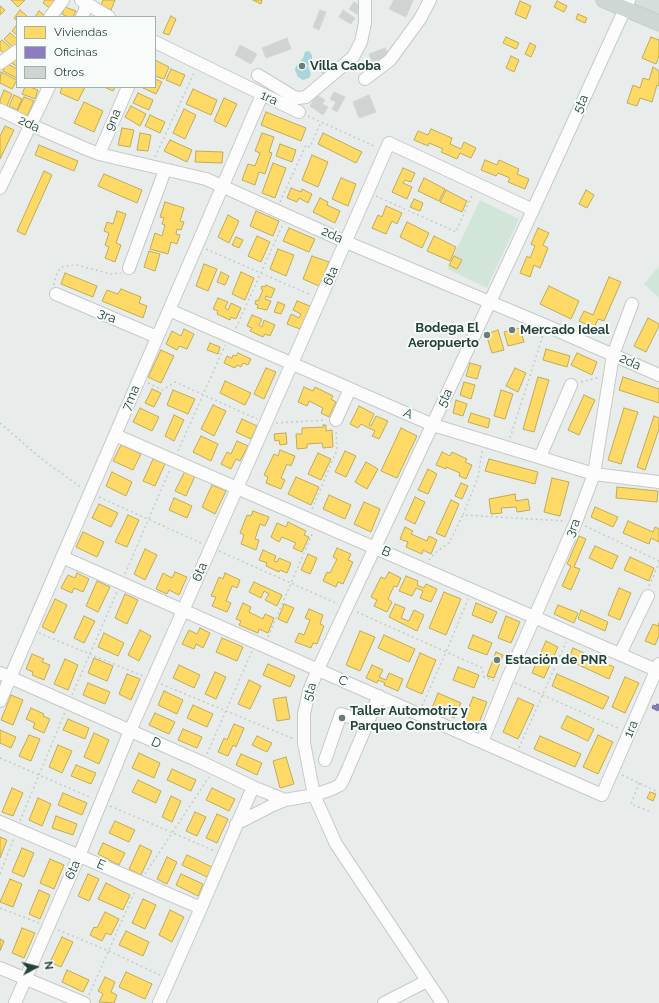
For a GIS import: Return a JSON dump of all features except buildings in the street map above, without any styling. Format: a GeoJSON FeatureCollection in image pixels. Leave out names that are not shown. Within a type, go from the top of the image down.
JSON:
{"type":"FeatureCollection","features":[{"type":"Feature","properties":{"kind":"main road"},"geometry":{"type":"LineString","coordinates":[[604,0],[627,4],[659,23]]}},
{"type":"Feature","properties":{"kind":"street"},"geometry":{"type":"LineString","coordinates":[[51,16],[62,0]]}},
{"type":"Feature","properties":{"kind":"street"},"geometry":{"type":"LineString","coordinates":[[258,75],[294,97],[306,97],[353,57],[361,42],[365,23],[365,0]]}},
{"type":"Feature","properties":{"kind":"street"},"geometry":{"type":"LineString","coordinates":[[365,79],[390,60],[420,19],[430,0]]}},
{"type":"Feature","properties":{"kind":"street"},"geometry":{"type":"LineString","coordinates":[[82,16],[84,3],[107,16]]}},
{"type":"Feature","properties":{"kind":"street","name":"5ta"},"geometry":{"type":"LineString","coordinates":[[442,1003],[336,844],[314,795],[304,743],[304,714],[309,691],[318,669],[376,548],[627,4]]}},
{"type":"Feature","properties":{"kind":"street","name":"1ra"},"geometry":{"type":"LineString","coordinates":[[156,43],[299,112]]}},
{"type":"Feature","properties":{"kind":"street"},"geometry":{"type":"LineString","coordinates":[[0,63],[16,52]]}},
{"type":"Feature","properties":{"kind":"street"},"geometry":{"type":"LineString","coordinates":[[0,188],[49,88]]}},
{"type":"Feature","properties":{"kind":"street","name":"9na"},"geometry":{"type":"LineString","coordinates":[[99,154],[128,88]]}},
{"type":"Feature","properties":{"kind":"street","name":"7ma"},"geometry":{"type":"LineString","coordinates":[[0,701],[5,675],[31,629],[262,95]]}},
{"type":"Feature","properties":{"kind":"street","name":"2da"},"geometry":{"type":"LineString","coordinates":[[0,110],[99,154],[206,179],[346,242],[514,312],[659,375]]}},
{"type":"Feature","properties":{"kind":"street"},"geometry":{"type":"LineString","coordinates":[[387,147],[477,184],[533,210]]}},
{"type":"Feature","properties":{"kind":"street","name":"6ta"},"geometry":{"type":"LineString","coordinates":[[15,1003],[79,856],[130,731],[387,147]]}},
{"type":"Feature","properties":{"kind":"street"},"geometry":{"type":"LineString","coordinates":[[129,268],[165,170]]}},
{"type":"Feature","properties":{"kind":"street"},"geometry":{"type":"LineString","coordinates":[[500,280],[501,292],[507,304],[514,312]]}},
{"type":"Feature","properties":{"kind":"street","name":"3ra"},"geometry":{"type":"LineString","coordinates":[[56,294],[157,337]]}},
{"type":"Feature","properties":{"kind":"street","name":"3ra"},"geometry":{"type":"LineString","coordinates":[[482,742],[534,617],[576,522],[594,474],[613,355],[632,304]]}},
{"type":"Feature","properties":{"kind":"street","name":"A"},"geometry":{"type":"LineString","coordinates":[[169,310],[433,425],[594,474],[659,482]]}},
{"type":"Feature","properties":{"kind":"street"},"geometry":{"type":"LineString","coordinates":[[540,457],[571,384]]}},
{"type":"Feature","properties":{"kind":"street"},"geometry":{"type":"LineString","coordinates":[[336,420],[350,389]]}},
{"type":"Feature","properties":{"kind":"street","name":"B"},"geometry":{"type":"LineString","coordinates":[[115,434],[570,633],[620,654],[658,667]]}},
{"type":"Feature","properties":{"kind":"street","name":"C"},"geometry":{"type":"LineString","coordinates":[[62,557],[602,795]]}},
{"type":"Feature","properties":{"kind":"street"},"geometry":{"type":"LineString","coordinates":[[620,654],[648,596]]}},
{"type":"Feature","properties":{"kind":"street","name":"1ra"},"geometry":{"type":"LineString","coordinates":[[602,795],[658,667]]}},
{"type":"Feature","properties":{"kind":"street","name":"D"},"geometry":{"type":"LineString","coordinates":[[5,675],[203,763],[253,787],[286,800]]}},
{"type":"Feature","properties":{"kind":"street"},"geometry":{"type":"LineString","coordinates":[[236,824],[286,800],[314,795],[340,785],[379,696]]}},
{"type":"Feature","properties":{"kind":"street"},"geometry":{"type":"LineString","coordinates":[[325,760],[341,714],[368,723]]}},
{"type":"Feature","properties":{"kind":"street"},"geometry":{"type":"LineString","coordinates":[[159,1003],[253,787]]}},
{"type":"Feature","properties":{"kind":"street","name":"E"},"geometry":{"type":"LineString","coordinates":[[0,822],[201,908]]}},
{"type":"Feature","properties":{"kind":"street"},"geometry":{"type":"LineString","coordinates":[[0,968],[84,1003]]}},
{"type":"Feature","properties":{"kind":"street"},"geometry":{"type":"LineString","coordinates":[[384,1003],[427,981]]}},
{"type":"Feature","properties":{"kind":"path"},"geometry":{"type":"LineString","coordinates":[[151,166],[198,64]]}},
{"type":"Feature","properties":{"kind":"path"},"geometry":{"type":"LineString","coordinates":[[299,112],[387,147]]}},
{"type":"Feature","properties":{"kind":"path"},"geometry":{"type":"LineString","coordinates":[[0,874],[38,775],[68,703],[203,395],[261,273],[306,145],[310,147],[321,122]]}},
{"type":"Feature","properties":{"kind":"path"},"geometry":{"type":"LineString","coordinates":[[367,193],[456,232],[477,184]]}},
{"type":"Feature","properties":{"kind":"path"},"geometry":{"type":"LineString","coordinates":[[197,245],[320,299]]}},
{"type":"Feature","properties":{"kind":"path"},"geometry":{"type":"LineString","coordinates":[[56,294],[54,284],[56,276],[60,268],[65,266],[77,265],[111,274],[124,273],[129,268]]}},
{"type":"Feature","properties":{"kind":"path"},"geometry":{"type":"LineString","coordinates":[[507,447],[546,326]]}},
{"type":"Feature","properties":{"kind":"path"},"geometry":{"type":"LineString","coordinates":[[571,384],[610,374]]}},
{"type":"Feature","properties":{"kind":"path"},"geometry":{"type":"LineString","coordinates":[[139,379],[163,390],[175,382],[266,423],[336,420],[337,450],[291,583],[226,710],[203,763]]}},
{"type":"Feature","properties":{"kind":"path"},"geometry":{"type":"LineString","coordinates":[[0,423],[43,460],[90,493],[482,668],[484,677],[543,695],[629,733]]}},
{"type":"Feature","properties":{"kind":"path"},"geometry":{"type":"LineString","coordinates":[[422,568],[435,553],[449,543],[463,515],[478,477],[484,440]]}},
{"type":"Feature","properties":{"kind":"path"},"geometry":{"type":"LineString","coordinates":[[463,515],[576,522],[659,562],[648,586],[651,588],[648,596]]}},
{"type":"Feature","properties":{"kind":"path"},"geometry":{"type":"LineString","coordinates":[[418,714],[472,590]]}},
{"type":"Feature","properties":{"kind":"path"},"geometry":{"type":"LineString","coordinates":[[31,629],[304,743]]}},
{"type":"Feature","properties":{"kind":"path"},"geometry":{"type":"LineString","coordinates":[[516,757],[570,633]]}},
{"type":"Feature","properties":{"kind":"path"},"geometry":{"type":"LineString","coordinates":[[0,758],[224,855]]}},
{"type":"Feature","properties":{"kind":"path"},"geometry":{"type":"LineString","coordinates":[[612,771],[658,792]]}},
{"type":"Feature","properties":{"kind":"path"},"geometry":{"type":"LineString","coordinates":[[639,783],[630,804],[649,811]]}},
{"type":"Feature","properties":{"kind":"path"},"geometry":{"type":"LineString","coordinates":[[0,908],[49,926],[109,951],[169,979]]}},
{"type":"Feature","properties":{"kind":"shaded area"},"geometry":{"type":"Polygon","coordinates":[[[622,0],[659,0],[659,16],[622,0]]]}},
{"type":"Feature","properties":{"kind":"green space"},"geometry":{"type":"Polygon","coordinates":[[[480,200],[519,219],[487,288],[447,269],[480,200]]]}},
{"type":"Feature","properties":{"kind":"green space"},"geometry":{"type":"Polygon","coordinates":[[[659,266],[659,298],[644,284],[659,266]]]}},
{"type":"Feature","properties":{"kind":"water","name":"Villa Caoba"},"geometry":{"type":"Polygon","coordinates":[[[309,51],[312,55],[312,59],[308,66],[311,74],[309,78],[303,80],[298,77],[295,70],[305,52],[309,51]]]}},
{"type":"Feature","properties":{"kind":"place","name":"Villa Caoba"},"geometry":{"type":"Point","coordinates":[302,66]}},
{"type":"Feature","properties":{"kind":"place","name":"Mercado Ideal"},"geometry":{"type":"Point","coordinates":[512,330]}},
{"type":"Feature","properties":{"kind":"place","name":"Bodega El Aeropuerto"},"geometry":{"type":"Point","coordinates":[487,335]}},
{"type":"Feature","properties":{"kind":"place","name":"Estación de PNR"},"geometry":{"type":"Point","coordinates":[497,660]}},
{"type":"Feature","properties":{"kind":"place","name":"Taller Automotriz y Parqueo Constructora"},"geometry":{"type":"Point","coordinates":[342,718]}}]}
